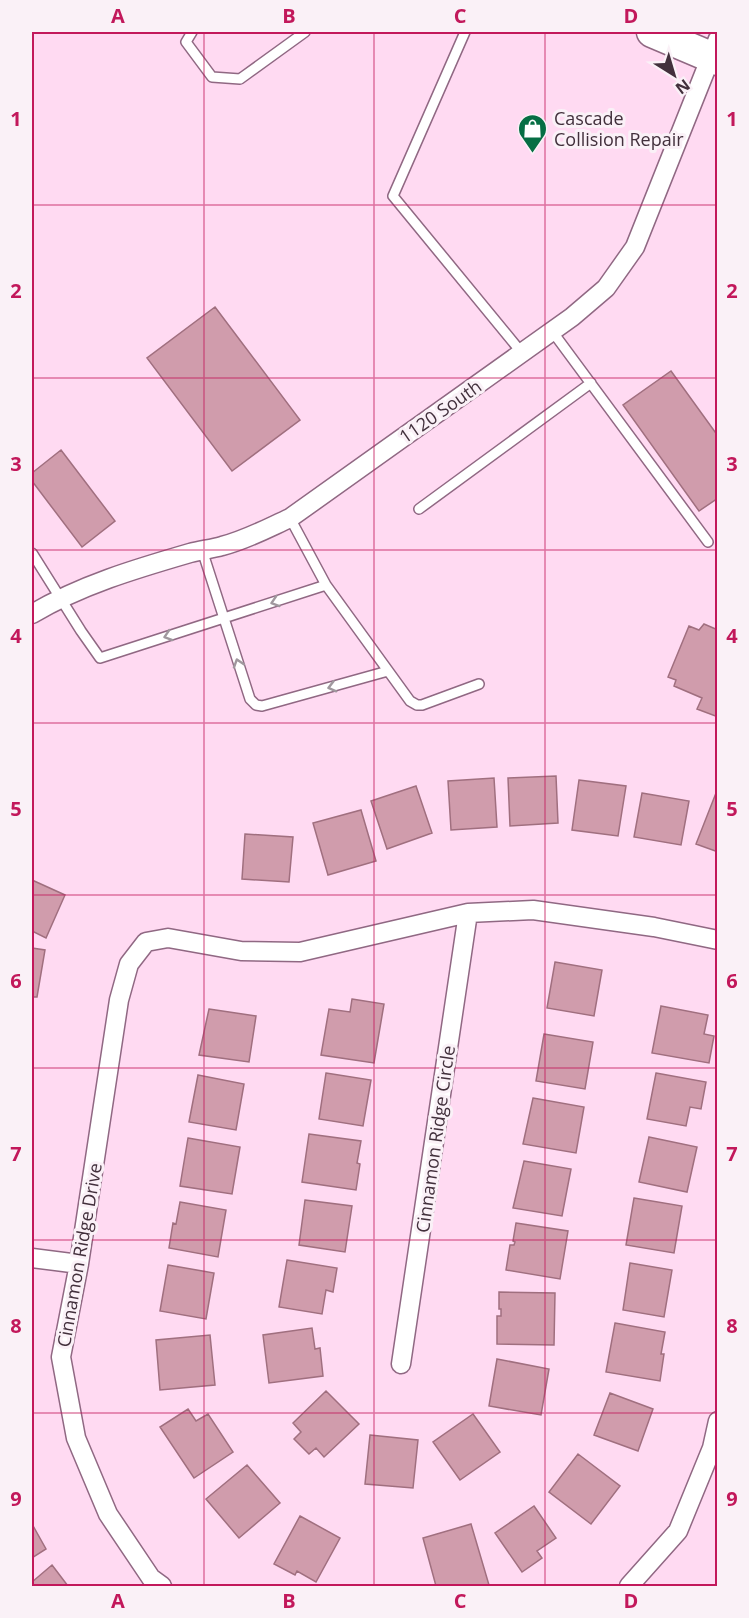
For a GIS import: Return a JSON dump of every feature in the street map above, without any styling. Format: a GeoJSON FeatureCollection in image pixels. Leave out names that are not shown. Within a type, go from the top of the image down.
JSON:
{"type":"FeatureCollection","features":[{"type":"Feature","properties":{"kind":"main road"},"geometry":{"type":"LineString","coordinates":[[652,32],[715,52]]}},
{"type":"Feature","properties":{"kind":"street","name":"1120 South"},"geometry":{"type":"LineString","coordinates":[[32,614],[60,597],[99,581],[202,550],[221,547],[290,518],[522,353],[606,288],[635,247],[715,52]]}},
{"type":"Feature","properties":{"kind":"street"},"geometry":{"type":"LineString","coordinates":[[468,913],[533,910],[654,927],[717,940]]}},
{"type":"Feature","properties":{"kind":"street","name":"Cinnamon Ridge Drive"},"geometry":{"type":"LineString","coordinates":[[162,1587],[152,1578],[108,1514],[76,1438],[61,1357],[79,1264],[119,1000],[129,964],[146,942],[168,938],[241,951],[300,952],[468,913]]}},
{"type":"Feature","properties":{"kind":"street","name":"Cinnamon Ridge Circle"},"geometry":{"type":"LineString","coordinates":[[401,1364],[468,913]]}},
{"type":"Feature","properties":{"kind":"street"},"geometry":{"type":"LineString","coordinates":[[32,1258],[79,1264]]}},
{"type":"Feature","properties":{"kind":"street"},"geometry":{"type":"LineString","coordinates":[[629,1587],[678,1532],[712,1448],[717,1421]]}},
{"type":"Feature","properties":{"kind":"lane"},"geometry":{"type":"LineString","coordinates":[[192,32],[186,42],[212,77],[240,79],[305,32]]}},
{"type":"Feature","properties":{"kind":"lane"},"geometry":{"type":"LineString","coordinates":[[465,32],[393,196],[522,353]]}},
{"type":"Feature","properties":{"kind":"lane"},"geometry":{"type":"LineString","coordinates":[[552,331],[708,542]]}},
{"type":"Feature","properties":{"kind":"lane"},"geometry":{"type":"LineString","coordinates":[[419,508],[591,383]]}},
{"type":"Feature","properties":{"kind":"lane"},"geometry":{"type":"LineString","coordinates":[[290,518],[326,585],[410,701],[422,705],[479,684]]}},
{"type":"Feature","properties":{"kind":"lane"},"geometry":{"type":"LineString","coordinates":[[202,550],[250,699],[256,705],[262,706],[388,671]]}},
{"type":"Feature","properties":{"kind":"lane"},"geometry":{"type":"LineString","coordinates":[[32,553],[100,658],[326,585]]}},
{"type":"Feature","properties":{"kind":"building"},"geometry":{"type":"Polygon","coordinates":[[[215,307],[300,420],[232,471],[147,358],[215,307]]]}},
{"type":"Feature","properties":{"kind":"building"},"geometry":{"type":"Polygon","coordinates":[[[671,371],[718,436],[718,498],[699,511],[623,405],[671,371]]]}},
{"type":"Feature","properties":{"kind":"building"},"geometry":{"type":"Polygon","coordinates":[[[61,450],[115,521],[82,547],[32,481],[32,473],[61,450]]]}},
{"type":"Feature","properties":{"kind":"building"},"geometry":{"type":"Polygon","coordinates":[[[704,624],[718,630],[718,717],[697,709],[702,698],[674,686],[676,680],[668,677],[689,626],[699,630],[704,624]]]}},
{"type":"Feature","properties":{"kind":"building"},"geometry":{"type":"Polygon","coordinates":[[[556,776],[558,823],[510,826],[508,778],[556,776]]]}},
{"type":"Feature","properties":{"kind":"building"},"geometry":{"type":"Polygon","coordinates":[[[494,778],[497,827],[451,830],[448,781],[494,778]]]}},
{"type":"Feature","properties":{"kind":"building"},"geometry":{"type":"Polygon","coordinates":[[[579,780],[626,786],[618,836],[572,830],[579,780]]]}},
{"type":"Feature","properties":{"kind":"building"},"geometry":{"type":"Polygon","coordinates":[[[416,786],[432,833],[387,849],[371,801],[416,786]]]}},
{"type":"Feature","properties":{"kind":"building"},"geometry":{"type":"Polygon","coordinates":[[[642,793],[689,801],[681,845],[634,837],[642,793]]]}},
{"type":"Feature","properties":{"kind":"building"},"geometry":{"type":"Polygon","coordinates":[[[716,793],[718,794],[718,852],[696,844],[716,793]]]}},
{"type":"Feature","properties":{"kind":"building"},"geometry":{"type":"Polygon","coordinates":[[[361,810],[376,861],[328,875],[313,823],[361,810]]]}},
{"type":"Feature","properties":{"kind":"building"},"geometry":{"type":"Polygon","coordinates":[[[245,834],[293,837],[289,882],[242,879],[245,834]]]}},
{"type":"Feature","properties":{"kind":"building"},"geometry":{"type":"Polygon","coordinates":[[[32,880],[65,895],[46,938],[32,931],[32,880]]]}},
{"type":"Feature","properties":{"kind":"building"},"geometry":{"type":"Polygon","coordinates":[[[32,948],[45,950],[37,997],[32,997],[32,948]]]}},
{"type":"Feature","properties":{"kind":"building"},"geometry":{"type":"Polygon","coordinates":[[[555,962],[602,970],[594,1016],[547,1008],[555,962]]]}},
{"type":"Feature","properties":{"kind":"building"},"geometry":{"type":"Polygon","coordinates":[[[352,999],[384,1004],[374,1063],[321,1055],[329,1009],[350,1012],[352,999]]]}},
{"type":"Feature","properties":{"kind":"building"},"geometry":{"type":"Polygon","coordinates":[[[661,1006],[708,1015],[704,1034],[714,1036],[709,1063],[652,1053],[661,1006]]]}},
{"type":"Feature","properties":{"kind":"building"},"geometry":{"type":"Polygon","coordinates":[[[209,1009],[256,1016],[249,1062],[199,1055],[209,1009]]]}},
{"type":"Feature","properties":{"kind":"building"},"geometry":{"type":"Polygon","coordinates":[[[544,1034],[593,1042],[585,1089],[536,1081],[544,1034]]]}},
{"type":"Feature","properties":{"kind":"building"},"geometry":{"type":"Polygon","coordinates":[[[326,1073],[371,1080],[363,1126],[319,1119],[326,1073]]]}},
{"type":"Feature","properties":{"kind":"building"},"geometry":{"type":"Polygon","coordinates":[[[656,1073],[706,1082],[701,1109],[690,1107],[686,1126],[647,1119],[656,1073]]]}},
{"type":"Feature","properties":{"kind":"building"},"geometry":{"type":"Polygon","coordinates":[[[198,1075],[244,1084],[236,1130],[189,1122],[198,1075]]]}},
{"type":"Feature","properties":{"kind":"building"},"geometry":{"type":"Polygon","coordinates":[[[533,1098],[584,1107],[576,1153],[523,1144],[533,1098]]]}},
{"type":"Feature","properties":{"kind":"building"},"geometry":{"type":"Polygon","coordinates":[[[309,1134],[361,1141],[356,1190],[302,1182],[309,1134]]]}},
{"type":"Feature","properties":{"kind":"building"},"geometry":{"type":"Polygon","coordinates":[[[649,1137],[697,1147],[687,1192],[639,1182],[649,1137]]]}},
{"type":"Feature","properties":{"kind":"building"},"geometry":{"type":"Polygon","coordinates":[[[188,1138],[240,1147],[232,1194],[180,1186],[188,1138]]]}},
{"type":"Feature","properties":{"kind":"building"},"geometry":{"type":"Polygon","coordinates":[[[524,1161],[571,1169],[562,1216],[513,1208],[524,1161]]]}},
{"type":"Feature","properties":{"kind":"building"},"geometry":{"type":"Polygon","coordinates":[[[634,1198],[682,1206],[674,1253],[626,1245],[634,1198]]]}},
{"type":"Feature","properties":{"kind":"building"},"geometry":{"type":"Polygon","coordinates":[[[305,1200],[352,1206],[345,1252],[299,1245],[305,1200]]]}},
{"type":"Feature","properties":{"kind":"building"},"geometry":{"type":"Polygon","coordinates":[[[180,1202],[226,1210],[218,1257],[169,1248],[173,1223],[176,1224],[180,1202]]]}},
{"type":"Feature","properties":{"kind":"building"},"geometry":{"type":"Polygon","coordinates":[[[516,1223],[568,1231],[560,1279],[506,1270],[510,1245],[514,1245],[515,1242],[513,1241],[516,1223]]]}},
{"type":"Feature","properties":{"kind":"building"},"geometry":{"type":"Polygon","coordinates":[[[287,1260],[337,1268],[333,1292],[326,1290],[322,1314],[279,1307],[287,1260]]]}},
{"type":"Feature","properties":{"kind":"building"},"geometry":{"type":"Polygon","coordinates":[[[630,1263],[672,1270],[664,1317],[623,1310],[630,1263]]]}},
{"type":"Feature","properties":{"kind":"building"},"geometry":{"type":"Polygon","coordinates":[[[168,1265],[214,1273],[206,1319],[160,1311],[168,1265]]]}},
{"type":"Feature","properties":{"kind":"building"},"geometry":{"type":"Polygon","coordinates":[[[499,1292],[555,1293],[554,1345],[497,1344],[497,1316],[501,1316],[499,1292]]]}},
{"type":"Feature","properties":{"kind":"building"},"geometry":{"type":"Polygon","coordinates":[[[615,1323],[665,1332],[660,1381],[606,1372],[615,1323]]]}},
{"type":"Feature","properties":{"kind":"building"},"geometry":{"type":"Polygon","coordinates":[[[312,1328],[315,1349],[320,1348],[323,1376],[269,1383],[263,1335],[312,1328]]]}},
{"type":"Feature","properties":{"kind":"building"},"geometry":{"type":"Polygon","coordinates":[[[210,1335],[215,1385],[160,1390],[156,1340],[210,1335]]]}},
{"type":"Feature","properties":{"kind":"building"},"geometry":{"type":"Polygon","coordinates":[[[497,1359],[549,1369],[541,1415],[489,1406],[497,1359]]]}},
{"type":"Feature","properties":{"kind":"building"},"geometry":{"type":"Polygon","coordinates":[[[326,1391],[359,1424],[324,1457],[316,1448],[309,1454],[294,1439],[301,1432],[293,1423],[326,1391]]]}},
{"type":"Feature","properties":{"kind":"building"},"geometry":{"type":"Polygon","coordinates":[[[610,1393],[653,1409],[638,1451],[594,1435],[610,1393]]]}},
{"type":"Feature","properties":{"kind":"building"},"geometry":{"type":"Polygon","coordinates":[[[188,1409],[196,1421],[208,1414],[233,1452],[194,1478],[160,1427],[188,1409]]]}},
{"type":"Feature","properties":{"kind":"building"},"geometry":{"type":"Polygon","coordinates":[[[473,1414],[500,1452],[460,1480],[433,1442],[473,1414]]]}},
{"type":"Feature","properties":{"kind":"building"},"geometry":{"type":"Polygon","coordinates":[[[370,1435],[418,1440],[413,1488],[365,1484],[370,1435]]]}},
{"type":"Feature","properties":{"kind":"building"},"geometry":{"type":"Polygon","coordinates":[[[578,1454],[620,1486],[591,1524],[549,1492],[578,1454]]]}},
{"type":"Feature","properties":{"kind":"building"},"geometry":{"type":"Polygon","coordinates":[[[247,1465],[280,1503],[239,1538],[206,1499],[247,1465]]]}},
{"type":"Feature","properties":{"kind":"building"},"geometry":{"type":"Polygon","coordinates":[[[534,1506],[556,1538],[537,1551],[542,1558],[522,1572],[495,1533],[534,1506]]]}},
{"type":"Feature","properties":{"kind":"building"},"geometry":{"type":"Polygon","coordinates":[[[300,1516],[340,1538],[316,1582],[297,1571],[295,1575],[274,1564],[300,1516]]]}},
{"type":"Feature","properties":{"kind":"building"},"geometry":{"type":"Polygon","coordinates":[[[32,1524],[46,1549],[32,1558],[32,1524]]]}},
{"type":"Feature","properties":{"kind":"building"},"geometry":{"type":"Polygon","coordinates":[[[471,1524],[489,1585],[436,1586],[423,1538],[471,1524]]]}},
{"type":"Feature","properties":{"kind":"building"},"geometry":{"type":"Polygon","coordinates":[[[52,1565],[68,1586],[32,1586],[32,1582],[52,1565]]]}},
{"type":"Feature","properties":{"kind":"place","name":"Cascade Collision Repair"},"geometry":{"type":"Point","coordinates":[533,154]}}]}
